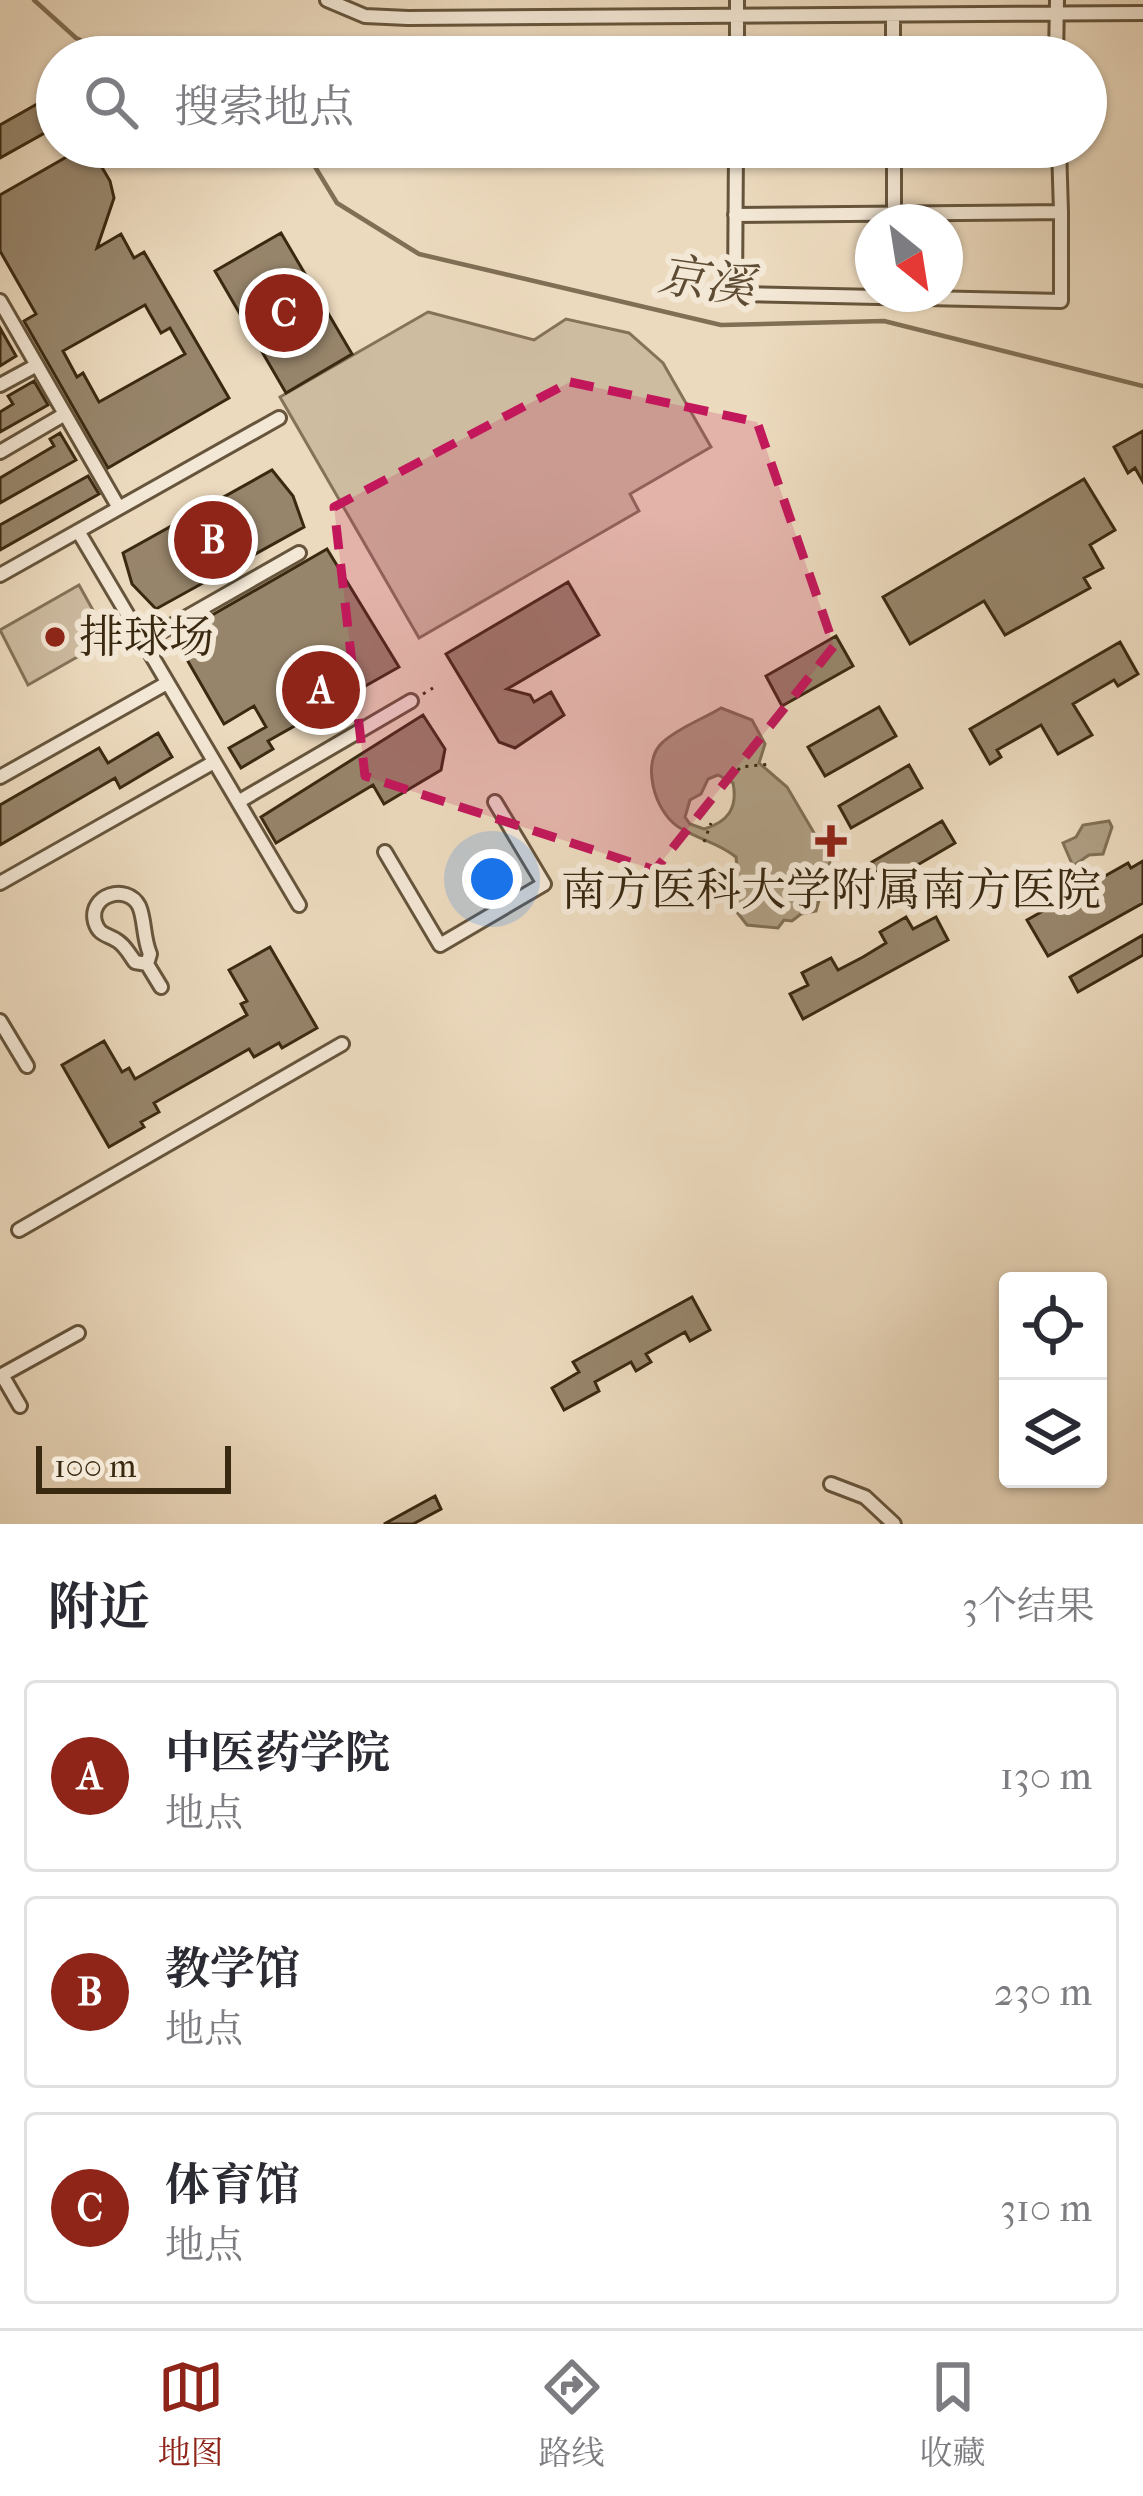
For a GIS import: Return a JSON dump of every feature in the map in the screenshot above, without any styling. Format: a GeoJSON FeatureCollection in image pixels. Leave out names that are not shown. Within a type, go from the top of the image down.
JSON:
{"type":"FeatureCollection","features":[{"type":"Feature","properties":{"kind":"street"},"geometry":{"type":"LineString","coordinates":[[327,0],[365,16],[474,18],[893,14],[1057,7],[1143,13]]}},
{"type":"Feature","properties":{"kind":"street"},"geometry":{"type":"LineString","coordinates":[[474,0],[474,18]]}},
{"type":"Feature","properties":{"kind":"street"},"geometry":{"type":"LineString","coordinates":[[737,0],[737,36]]}},
{"type":"Feature","properties":{"kind":"street"},"geometry":{"type":"LineString","coordinates":[[893,14],[893,36]]}},
{"type":"Feature","properties":{"kind":"street"},"geometry":{"type":"LineString","coordinates":[[736,168],[735,294],[855,295]]}},
{"type":"Feature","properties":{"kind":"street"},"geometry":{"type":"LineString","coordinates":[[894,168],[894,204]]}},
{"type":"Feature","properties":{"kind":"street"},"geometry":{"type":"LineString","coordinates":[[963,298],[1061,301],[1060,168]]}},
{"type":"Feature","properties":{"kind":"street"},"geometry":{"type":"LineString","coordinates":[[963,216],[1061,212]]}},
{"type":"Feature","properties":{"kind":"street"},"geometry":{"type":"LineString","coordinates":[[736,215],[855,217]]}},
{"type":"Feature","properties":{"kind":"street"},"geometry":{"type":"LineString","coordinates":[[2,310],[119,508]]}},
{"type":"Feature","properties":{"kind":"street"},"geometry":{"type":"LineString","coordinates":[[0,385],[37,364]]}},
{"type":"Feature","properties":{"kind":"street"},"geometry":{"type":"LineString","coordinates":[[0,452],[65,414]]}},
{"type":"Feature","properties":{"kind":"street"},"geometry":{"type":"LineString","coordinates":[[0,575],[279,418]]}},
{"type":"Feature","properties":{"kind":"street"},"geometry":{"type":"LineString","coordinates":[[78,531],[299,905]]}},
{"type":"Feature","properties":{"kind":"street"},"geometry":{"type":"LineString","coordinates":[[143,642],[299,553]]}},
{"type":"Feature","properties":{"kind":"street"},"geometry":{"type":"LineString","coordinates":[[0,777],[167,682]]}},
{"type":"Feature","properties":{"kind":"street"},"geometry":{"type":"LineString","coordinates":[[238,802],[411,701]]}},
{"type":"Feature","properties":{"kind":"street"},"geometry":{"type":"LineString","coordinates":[[0,883],[214,762]]}},
{"type":"Feature","properties":{"kind":"street"},"geometry":{"type":"LineString","coordinates":[[386,852],[440,945],[544,884],[495,802]]}},
{"type":"Feature","properties":{"kind":"street"},"geometry":{"type":"LineString","coordinates":[[147,964],[135,962],[119,940],[105,937],[96,926],[94,912],[100,900],[115,892],[138,902],[150,954],[147,964],[161,987]]}},
{"type":"Feature","properties":{"kind":"street"},"geometry":{"type":"LineString","coordinates":[[0,1021],[27,1066]]}},
{"type":"Feature","properties":{"kind":"street"},"geometry":{"type":"LineString","coordinates":[[19,1231],[342,1044]]}},
{"type":"Feature","properties":{"kind":"street"},"geometry":{"type":"LineString","coordinates":[[20,1406],[2,1375],[78,1333]]}},
{"type":"Feature","properties":{"kind":"street"},"geometry":{"type":"LineString","coordinates":[[831,1484],[865,1498],[894,1524]]}},
{"type":"Feature","properties":{"kind":"path"},"geometry":{"type":"LineString","coordinates":[[725,783],[741,766],[770,764]]}},
{"type":"Feature","properties":{"kind":"path"},"geometry":{"type":"LineString","coordinates":[[704,842],[711,823]]}},
{"type":"Feature","properties":{"kind":"highlighted area"},"geometry":{"type":"Polygon","coordinates":[[[570,382],[757,422],[834,646],[655,870],[365,776],[334,507],[570,382]]]}},
{"type":"Feature","properties":{"kind":"shaded area"},"geometry":{"type":"Polygon","coordinates":[[[428,312],[534,340],[566,319],[629,333],[663,363],[711,447],[630,494],[639,511],[419,638],[280,397],[428,312]]]}},
{"type":"Feature","properties":{"kind":"shaded area","name":"排球场"},"geometry":{"type":"Polygon","coordinates":[[[79,585],[109,639],[28,685],[0,630],[79,585]]]}},
{"type":"Feature","properties":{"kind":"shaded area"},"geometry":{"type":"Polygon","coordinates":[[[721,708],[752,720],[765,744],[759,763],[787,787],[830,860],[816,879],[822,890],[816,911],[784,920],[778,928],[747,925],[732,906],[738,879],[736,857],[677,826],[662,809],[653,786],[652,761],[663,742],[721,708]],[[718,775],[708,779],[701,794],[690,800],[685,817],[690,824],[704,829],[725,818],[734,800],[733,783],[718,775]]]}},
{"type":"Feature","properties":{"kind":"shaded area"},"geometry":{"type":"Polygon","coordinates":[[[1109,821],[1112,827],[1103,854],[1089,855],[1073,866],[1063,843],[1076,837],[1083,825],[1109,821]]]}},
{"type":"Feature","properties":{"kind":"building"},"geometry":{"type":"Polygon","coordinates":[[[36,105],[36,138],[0,158],[0,125],[36,105]]]}},
{"type":"Feature","properties":{"kind":"building"},"geometry":{"type":"Polygon","coordinates":[[[47,168],[102,168],[114,198],[97,248],[121,234],[134,258],[144,252],[229,398],[108,468],[24,321],[36,314],[0,251],[0,195],[47,168]],[[145,305],[63,351],[77,377],[83,373],[99,402],[185,354],[170,328],[161,333],[145,305]]]}},
{"type":"Feature","properties":{"kind":"building"},"geometry":{"type":"Polygon","coordinates":[[[281,233],[352,354],[286,393],[215,271],[281,233]]]}},
{"type":"Feature","properties":{"kind":"building"},"geometry":{"type":"Polygon","coordinates":[[[0,328],[16,356],[0,366],[0,328]]]}},
{"type":"Feature","properties":{"kind":"building"},"geometry":{"type":"Polygon","coordinates":[[[34,381],[48,405],[0,432],[0,412],[13,404],[8,396],[34,381]]]}},
{"type":"Feature","properties":{"kind":"building"},"geometry":{"type":"Polygon","coordinates":[[[1143,431],[1143,482],[1135,468],[1128,473],[1114,447],[1143,431]]]}},
{"type":"Feature","properties":{"kind":"building"},"geometry":{"type":"Polygon","coordinates":[[[60,433],[76,460],[0,503],[0,478],[54,446],[50,439],[60,433]]]}},
{"type":"Feature","properties":{"kind":"building"},"geometry":{"type":"Polygon","coordinates":[[[272,470],[293,496],[304,527],[156,609],[132,584],[123,553],[272,470]]]}},
{"type":"Feature","properties":{"kind":"building"},"geometry":{"type":"Polygon","coordinates":[[[88,476],[99,494],[0,550],[0,525],[88,476]]]}},
{"type":"Feature","properties":{"kind":"building"},"geometry":{"type":"Polygon","coordinates":[[[1084,479],[1115,530],[1090,545],[1103,568],[1084,578],[1090,588],[1005,635],[984,601],[910,644],[883,597],[1084,479]]]}},
{"type":"Feature","properties":{"kind":"building"},"geometry":{"type":"Polygon","coordinates":[[[327,549],[399,667],[268,741],[273,749],[241,768],[229,748],[266,727],[254,706],[224,724],[174,637],[327,549]]]}},
{"type":"Feature","properties":{"kind":"building"},"geometry":{"type":"Polygon","coordinates":[[[568,582],[599,635],[507,689],[530,695],[534,702],[551,692],[564,715],[515,748],[499,742],[446,654],[568,582]]]}},
{"type":"Feature","properties":{"kind":"building"},"geometry":{"type":"Polygon","coordinates":[[[836,636],[853,666],[782,706],[766,676],[836,636]]]}},
{"type":"Feature","properties":{"kind":"building"},"geometry":{"type":"Polygon","coordinates":[[[1120,642],[1138,674],[1118,686],[1114,680],[1073,704],[1092,735],[1058,754],[1041,725],[997,750],[1001,757],[990,764],[970,729],[1120,642]]]}},
{"type":"Feature","properties":{"kind":"building"},"geometry":{"type":"Polygon","coordinates":[[[879,707],[896,736],[825,776],[808,747],[879,707]]]}},
{"type":"Feature","properties":{"kind":"building"},"geometry":{"type":"Polygon","coordinates":[[[423,715],[445,749],[441,770],[384,804],[373,785],[276,843],[261,817],[423,715]]]}},
{"type":"Feature","properties":{"kind":"building"},"geometry":{"type":"Polygon","coordinates":[[[158,733],[172,757],[120,788],[115,778],[0,845],[0,805],[99,748],[108,763],[158,733]]]}},
{"type":"Feature","properties":{"kind":"building"},"geometry":{"type":"Polygon","coordinates":[[[909,765],[922,788],[851,828],[839,806],[909,765]]]}},
{"type":"Feature","properties":{"kind":"building"},"geometry":{"type":"Polygon","coordinates":[[[942,821],[955,843],[885,884],[872,862],[942,821]]]}},
{"type":"Feature","properties":{"kind":"building"},"geometry":{"type":"Polygon","coordinates":[[[1143,861],[1143,903],[1048,956],[1027,920],[1128,863],[1131,868],[1143,861]]]}},
{"type":"Feature","properties":{"kind":"building"},"geometry":{"type":"Polygon","coordinates":[[[906,917],[913,929],[936,917],[948,940],[803,1019],[790,994],[808,985],[802,973],[831,958],[838,970],[863,957],[886,943],[880,932],[906,917]]]}},
{"type":"Feature","properties":{"kind":"building"},"geometry":{"type":"Polygon","coordinates":[[[1143,935],[1143,955],[1078,992],[1070,977],[1143,935]]]}},
{"type":"Feature","properties":{"kind":"building"},"geometry":{"type":"Polygon","coordinates":[[[270,947],[317,1028],[254,1057],[249,1049],[154,1103],[159,1112],[141,1122],[144,1127],[109,1147],[62,1065],[104,1041],[122,1072],[129,1068],[135,1079],[247,1015],[241,1004],[247,1001],[229,970],[270,947]]]}},
{"type":"Feature","properties":{"kind":"building"},"geometry":{"type":"Polygon","coordinates":[[[692,1297],[710,1330],[690,1341],[685,1332],[646,1354],[651,1362],[636,1371],[631,1362],[595,1382],[599,1391],[564,1410],[552,1388],[579,1372],[573,1362],[692,1297]]]}},
{"type":"Feature","properties":{"kind":"building"},"geometry":{"type":"Polygon","coordinates":[[[435,1496],[441,1509],[413,1524],[384,1524],[435,1496]]]}},
{"type":"Feature","properties":{"kind":"waterway","name":"京溪"},"geometry":{"type":"LineString","coordinates":[[34,0],[74,36]]}},
{"type":"Feature","properties":{"kind":"waterway","name":"京溪"},"geometry":{"type":"LineString","coordinates":[[316,168],[337,203],[419,254],[721,325],[884,321],[1143,386]]}},
{"type":"Feature","properties":{"kind":"place","name":"体育馆"},"geometry":{"type":"Point","coordinates":[284,313]}},
{"type":"Feature","properties":{"kind":"place","name":"教学馆"},"geometry":{"type":"Point","coordinates":[213,540]}},
{"type":"Feature","properties":{"kind":"place","name":"排球场"},"geometry":{"type":"Point","coordinates":[55,637]}},
{"type":"Feature","properties":{"kind":"place","name":"中医药学院"},"geometry":{"type":"Point","coordinates":[321,690]}},
{"type":"Feature","properties":{"kind":"place","name":"南方医科大学附属南方医院"},"geometry":{"type":"Point","coordinates":[831,841]}}]}
